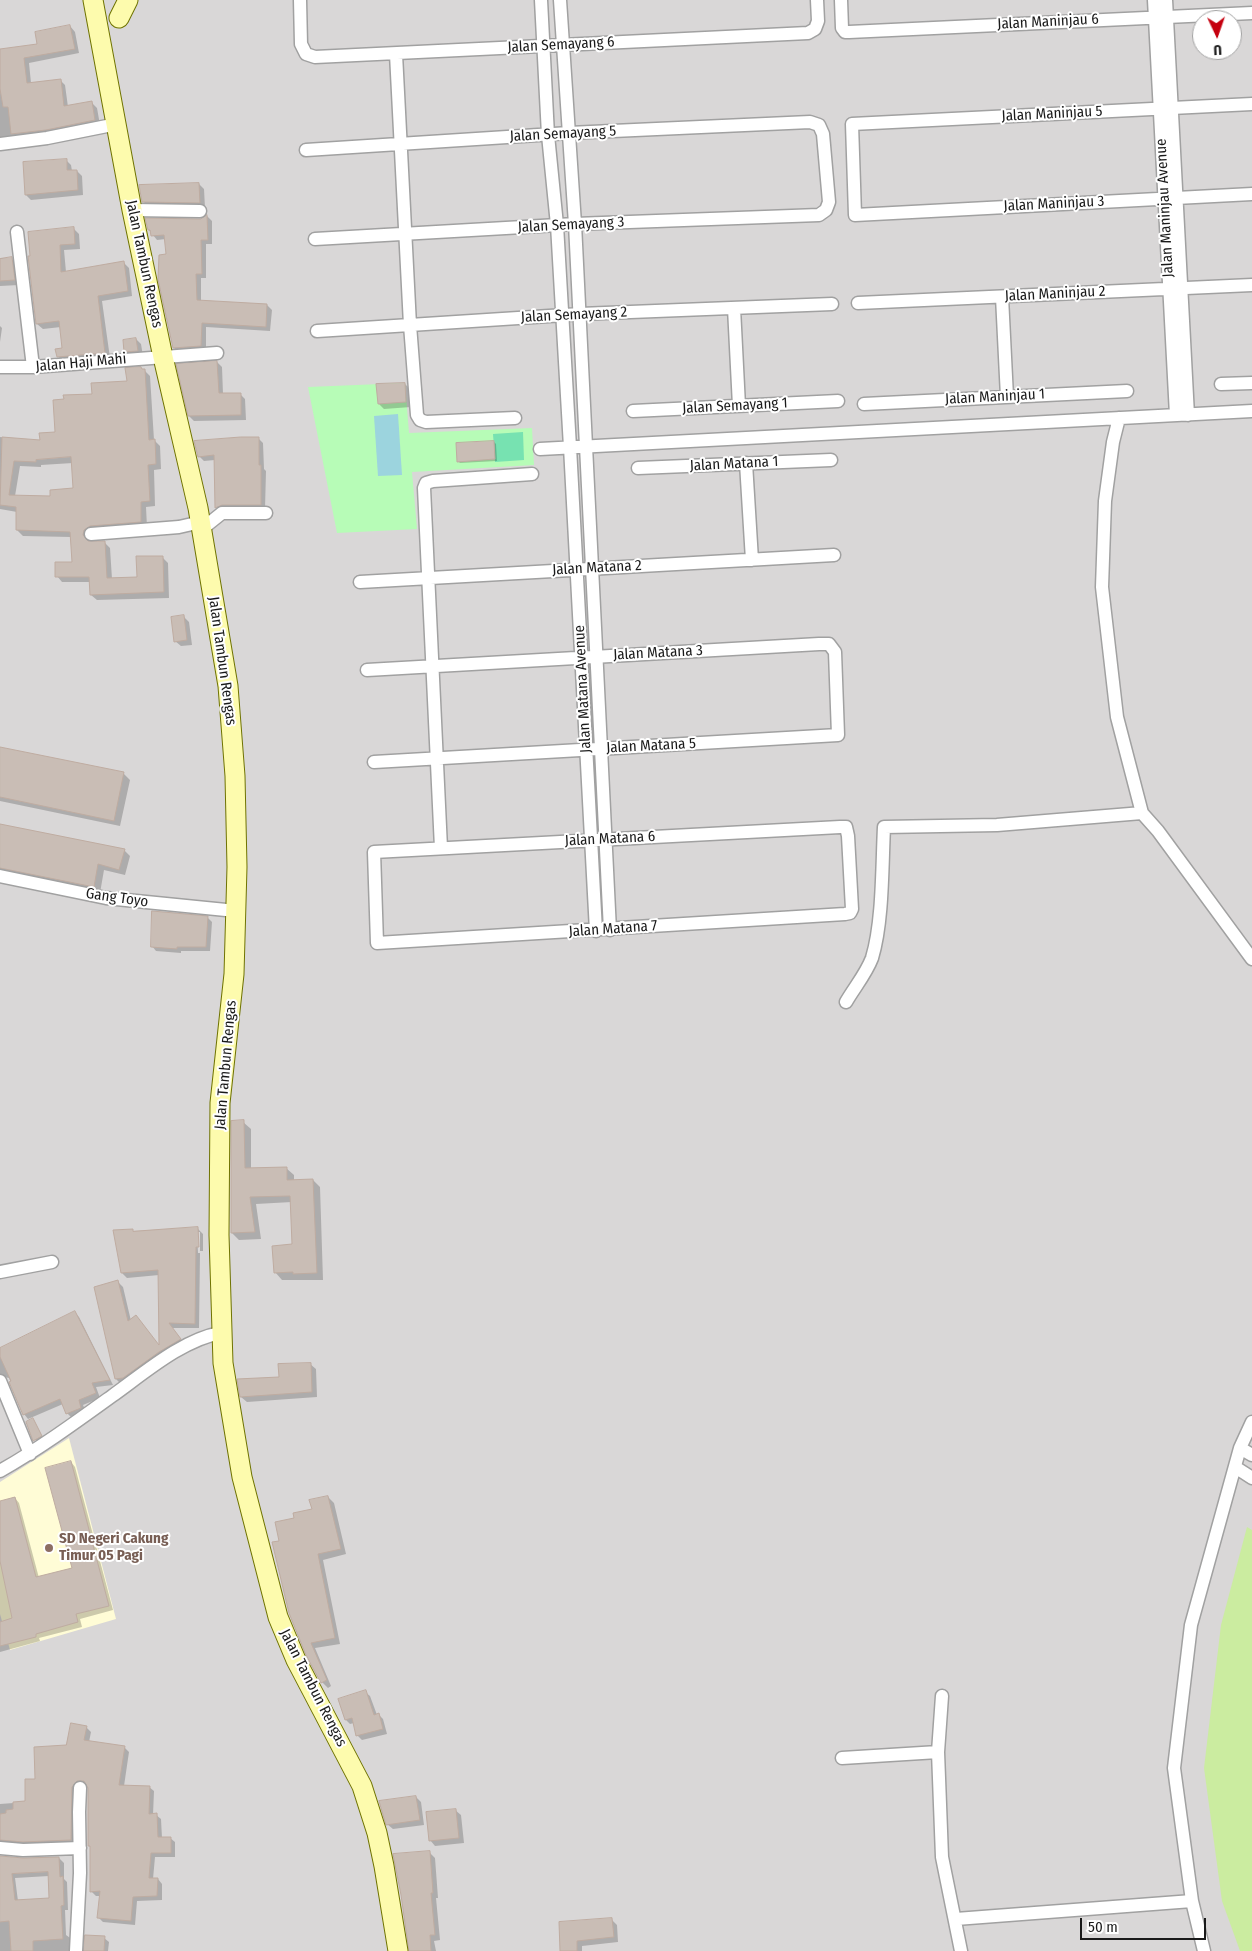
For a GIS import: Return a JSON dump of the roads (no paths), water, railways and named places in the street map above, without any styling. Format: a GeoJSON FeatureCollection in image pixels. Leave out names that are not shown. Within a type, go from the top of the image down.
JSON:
{"type":"FeatureCollection","features":[{"type":"Feature","properties":{"kind":"street","name":"Jalan Tambun Rengas"},"geometry":{"type":"LineString","coordinates":[[93,0],[110,126],[132,210],[157,357],[199,525],[228,686],[235,776],[230,911],[234,974],[220,1103],[219,1235],[213,1335],[223,1363],[242,1477],[278,1617],[296,1660],[362,1786],[384,1866],[398,1951]]}},
{"type":"Feature","properties":{"kind":"street"},"geometry":{"type":"LineString","coordinates":[[119,18],[128,0]]}},
{"type":"Feature","properties":{"kind":"street","name":"Jalan Semayang 6"},"geometry":{"type":"LineString","coordinates":[[300,0],[301,44],[306,54],[315,57],[808,33],[815,29],[818,21],[817,0]]}},
{"type":"Feature","properties":{"kind":"street","name":"Jalan Matana Avenue"},"geometry":{"type":"LineString","coordinates":[[542,0],[548,135],[557,225],[570,447],[596,931]]}},
{"type":"Feature","properties":{"kind":"street","name":"Jalan Matana Avenue"},"geometry":{"type":"LineString","coordinates":[[560,0],[576,224],[610,930]]}},
{"type":"Feature","properties":{"kind":"street","name":"Jalan Maninjau 6"},"geometry":{"type":"LineString","coordinates":[[841,0],[842,28],[845,32],[1252,13]]}},
{"type":"Feature","properties":{"kind":"street","name":"Jalan Maninjau Avenue"},"geometry":{"type":"LineString","coordinates":[[1154,0],[1161,17],[1182,415]]}},
{"type":"Feature","properties":{"kind":"street","name":"Jalan Maninjau Avenue"},"geometry":{"type":"LineString","coordinates":[[1161,17],[1166,0]]}},
{"type":"Feature","properties":{"kind":"street"},"geometry":{"type":"LineString","coordinates":[[396,54],[410,325],[417,415],[420,420],[426,422],[515,418]]}},
{"type":"Feature","properties":{"kind":"street","name":"Jalan Maninjau 5"},"geometry":{"type":"LineString","coordinates":[[855,215],[852,124],[1252,104]]}},
{"type":"Feature","properties":{"kind":"street","name":"Jalan Semayang 5"},"geometry":{"type":"LineString","coordinates":[[306,150],[548,135],[810,122],[819,125],[823,134],[829,202],[826,210]]}},
{"type":"Feature","properties":{"kind":"street"},"geometry":{"type":"LineString","coordinates":[[0,144],[47,138],[110,126]]}},
{"type":"Feature","properties":{"kind":"street","name":"Jalan Maninjau 3"},"geometry":{"type":"LineString","coordinates":[[855,215],[1252,194]]}},
{"type":"Feature","properties":{"kind":"street"},"geometry":{"type":"LineString","coordinates":[[132,210],[200,211]]}},
{"type":"Feature","properties":{"kind":"street","name":"Jalan Semayang 3"},"geometry":{"type":"LineString","coordinates":[[315,239],[576,224],[819,214],[826,210]]}},
{"type":"Feature","properties":{"kind":"street"},"geometry":{"type":"LineString","coordinates":[[17,232],[33,368]]}},
{"type":"Feature","properties":{"kind":"street","name":"Jalan Maninjau 2"},"geometry":{"type":"LineString","coordinates":[[858,303],[1252,285]]}},
{"type":"Feature","properties":{"kind":"street"},"geometry":{"type":"LineString","coordinates":[[1002,297],[1007,397]]}},
{"type":"Feature","properties":{"kind":"street","name":"Jalan Semayang 2"},"geometry":{"type":"LineString","coordinates":[[317,330],[580,314],[832,304]]}},
{"type":"Feature","properties":{"kind":"street"},"geometry":{"type":"LineString","coordinates":[[734,308],[739,406]]}},
{"type":"Feature","properties":{"kind":"street","name":"Jalan Haji Mahi"},"geometry":{"type":"LineString","coordinates":[[0,366],[33,368],[217,353]]}},
{"type":"Feature","properties":{"kind":"street"},"geometry":{"type":"LineString","coordinates":[[1222,384],[1252,383]]}},
{"type":"Feature","properties":{"kind":"street","name":"Jalan Maninjau 1"},"geometry":{"type":"LineString","coordinates":[[864,404],[1127,391]]}},
{"type":"Feature","properties":{"kind":"street","name":"Jalan Semayang 1"},"geometry":{"type":"LineString","coordinates":[[633,412],[838,401]]}},
{"type":"Feature","properties":{"kind":"street"},"geometry":{"type":"LineString","coordinates":[[540,449],[1252,411]]}},
{"type":"Feature","properties":{"kind":"street"},"geometry":{"type":"LineString","coordinates":[[1119,418],[1113,442],[1105,501],[1102,587],[1117,717],[1142,813],[1158,831],[1252,959]]}},
{"type":"Feature","properties":{"kind":"street","name":"Jalan Matana 1"},"geometry":{"type":"LineString","coordinates":[[638,468],[831,460]]}},
{"type":"Feature","properties":{"kind":"street"},"geometry":{"type":"LineString","coordinates":[[746,463],[752,560]]}},
{"type":"Feature","properties":{"kind":"street"},"geometry":{"type":"LineString","coordinates":[[442,848],[424,488],[426,482],[532,474]]}},
{"type":"Feature","properties":{"kind":"street"},"geometry":{"type":"LineString","coordinates":[[91,534],[199,525],[222,513],[266,513]]}},
{"type":"Feature","properties":{"kind":"street","name":"Jalan Matana 2"},"geometry":{"type":"LineString","coordinates":[[360,582],[834,555]]}},
{"type":"Feature","properties":{"kind":"street","name":"Jalan Matana 3"},"geometry":{"type":"LineString","coordinates":[[367,670],[829,644],[835,652],[838,735]]}},
{"type":"Feature","properties":{"kind":"street","name":"Jalan Matana 5"},"geometry":{"type":"LineString","coordinates":[[374,762],[838,735]]}},
{"type":"Feature","properties":{"kind":"street"},"geometry":{"type":"LineString","coordinates":[[846,1002],[872,958],[879,920],[884,827],[997,825],[1142,813]]}},
{"type":"Feature","properties":{"kind":"street","name":"Jalan Matana 6"},"geometry":{"type":"LineString","coordinates":[[377,943],[374,852],[606,838],[846,827],[852,909],[850,913]]}},
{"type":"Feature","properties":{"kind":"street","name":"Gang Toyo"},"geometry":{"type":"LineString","coordinates":[[0,876],[106,898],[230,911]]}},
{"type":"Feature","properties":{"kind":"street","name":"Jalan Matana 7"},"geometry":{"type":"LineString","coordinates":[[377,943],[596,931],[850,913]]}},
{"type":"Feature","properties":{"kind":"street"},"geometry":{"type":"LineString","coordinates":[[0,1272],[52,1262]]}},
{"type":"Feature","properties":{"kind":"street"},"geometry":{"type":"LineString","coordinates":[[0,1471],[30,1454],[166,1358],[213,1335]]}},
{"type":"Feature","properties":{"kind":"street"},"geometry":{"type":"LineString","coordinates":[[0,1381],[30,1454]]}},
{"type":"Feature","properties":{"kind":"street"},"geometry":{"type":"LineString","coordinates":[[1204,1951],[1192,1901],[1174,1768],[1191,1626],[1240,1448],[1252,1422]]}},
{"type":"Feature","properties":{"kind":"street"},"geometry":{"type":"LineString","coordinates":[[1240,1448],[1252,1456]]}},
{"type":"Feature","properties":{"kind":"street"},"geometry":{"type":"LineString","coordinates":[[1235,1467],[1252,1478]]}},
{"type":"Feature","properties":{"kind":"street"},"geometry":{"type":"LineString","coordinates":[[942,1696],[938,1752],[942,1857],[962,1951]]}},
{"type":"Feature","properties":{"kind":"street"},"geometry":{"type":"LineString","coordinates":[[842,1758],[938,1752]]}},
{"type":"Feature","properties":{"kind":"street"},"geometry":{"type":"LineString","coordinates":[[76,1951],[80,1788]]}},
{"type":"Feature","properties":{"kind":"street"},"geometry":{"type":"LineString","coordinates":[[0,1848],[22,1850],[80,1848]]}},
{"type":"Feature","properties":{"kind":"street"},"geometry":{"type":"LineString","coordinates":[[956,1919],[1192,1901]]}},
{"type":"Feature","properties":{"kind":"water"},"geometry":{"type":"Polygon","coordinates":[[[398,414],[402,475],[378,476],[374,416],[398,414]]]}},
{"type":"Feature","properties":{"kind":"place","name":"SD Negeri Cakung Timur 05 Pagi"},"geometry":{"type":"Point","coordinates":[49,1548]}}]}
